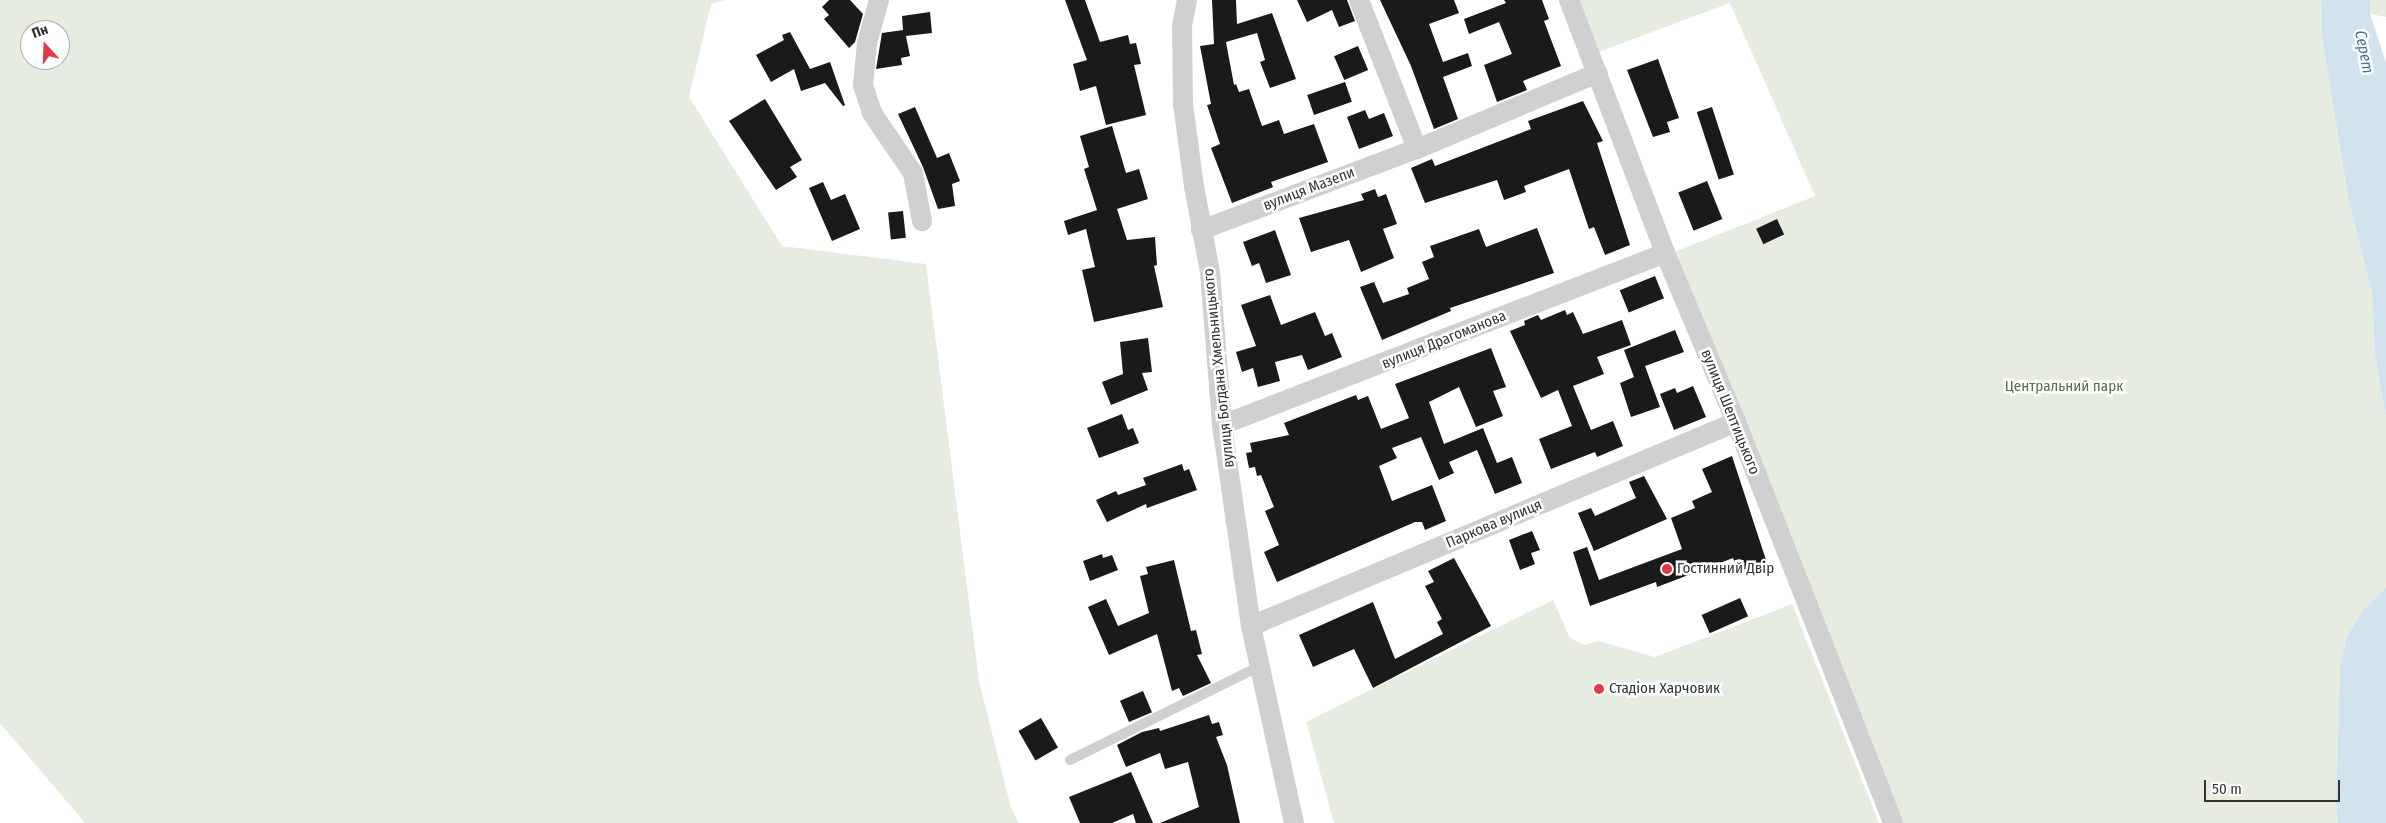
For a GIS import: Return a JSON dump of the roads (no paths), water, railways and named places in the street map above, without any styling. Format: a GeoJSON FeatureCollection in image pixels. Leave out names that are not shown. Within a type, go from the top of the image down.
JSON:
{"type":"FeatureCollection","features":[{"type":"Feature","properties":{"kind":"street"},"geometry":{"type":"LineString","coordinates":[[879,0],[867,44],[863,85],[872,113],[913,173],[922,221]]}},
{"type":"Feature","properties":{"kind":"street","name":"вулиця Богдана Хмельницького"},"geometry":{"type":"LineString","coordinates":[[1187,0],[1182,25],[1183,104],[1201,230],[1210,272],[1222,425],[1251,626],[1294,823]]}},
{"type":"Feature","properties":{"kind":"street"},"geometry":{"type":"LineString","coordinates":[[1359,0],[1417,149]]}},
{"type":"Feature","properties":{"kind":"street","name":"вулиця Шептицького"},"geometry":{"type":"LineString","coordinates":[[1569,0],[1665,253],[1736,422],[1893,823]]}},
{"type":"Feature","properties":{"kind":"street","name":"вулиця Мазепи"},"geometry":{"type":"LineString","coordinates":[[1201,230],[1417,149],[1598,73]]}},
{"type":"Feature","properties":{"kind":"street","name":"вулиця Драгоманова"},"geometry":{"type":"LineString","coordinates":[[1222,425],[1665,253]]}},
{"type":"Feature","properties":{"kind":"street","name":"Паркова вулиця"},"geometry":{"type":"LineString","coordinates":[[1251,626],[1736,422]]}},
{"type":"Feature","properties":{"kind":"lane"},"geometry":{"type":"LineString","coordinates":[[1070,760],[1260,666]]}},
{"type":"Feature","properties":{"kind":"water","name":"Серет"},"geometry":{"type":"Polygon","coordinates":[[[2321,0],[2370,0],[2370,14],[2386,63],[2386,419],[2375,355],[2372,292],[2349,202],[2322,37],[2321,0]]]}},
{"type":"Feature","properties":{"kind":"water"},"geometry":{"type":"Polygon","coordinates":[[[2386,587],[2386,823],[2338,823],[2336,803],[2340,666],[2348,635],[2364,609],[2386,587]]]}},
{"type":"Feature","properties":{"kind":"place","name":"Гостинний Двір"},"geometry":{"type":"Point","coordinates":[1667,569]}},
{"type":"Feature","properties":{"kind":"place","name":"Стадіон Харчовик"},"geometry":{"type":"Point","coordinates":[1599,689]}},
{"type":"Feature","properties":{"kind":"park label","name":"Центральний парк"},"geometry":{"type":"Point","coordinates":[2064,387]}}]}
